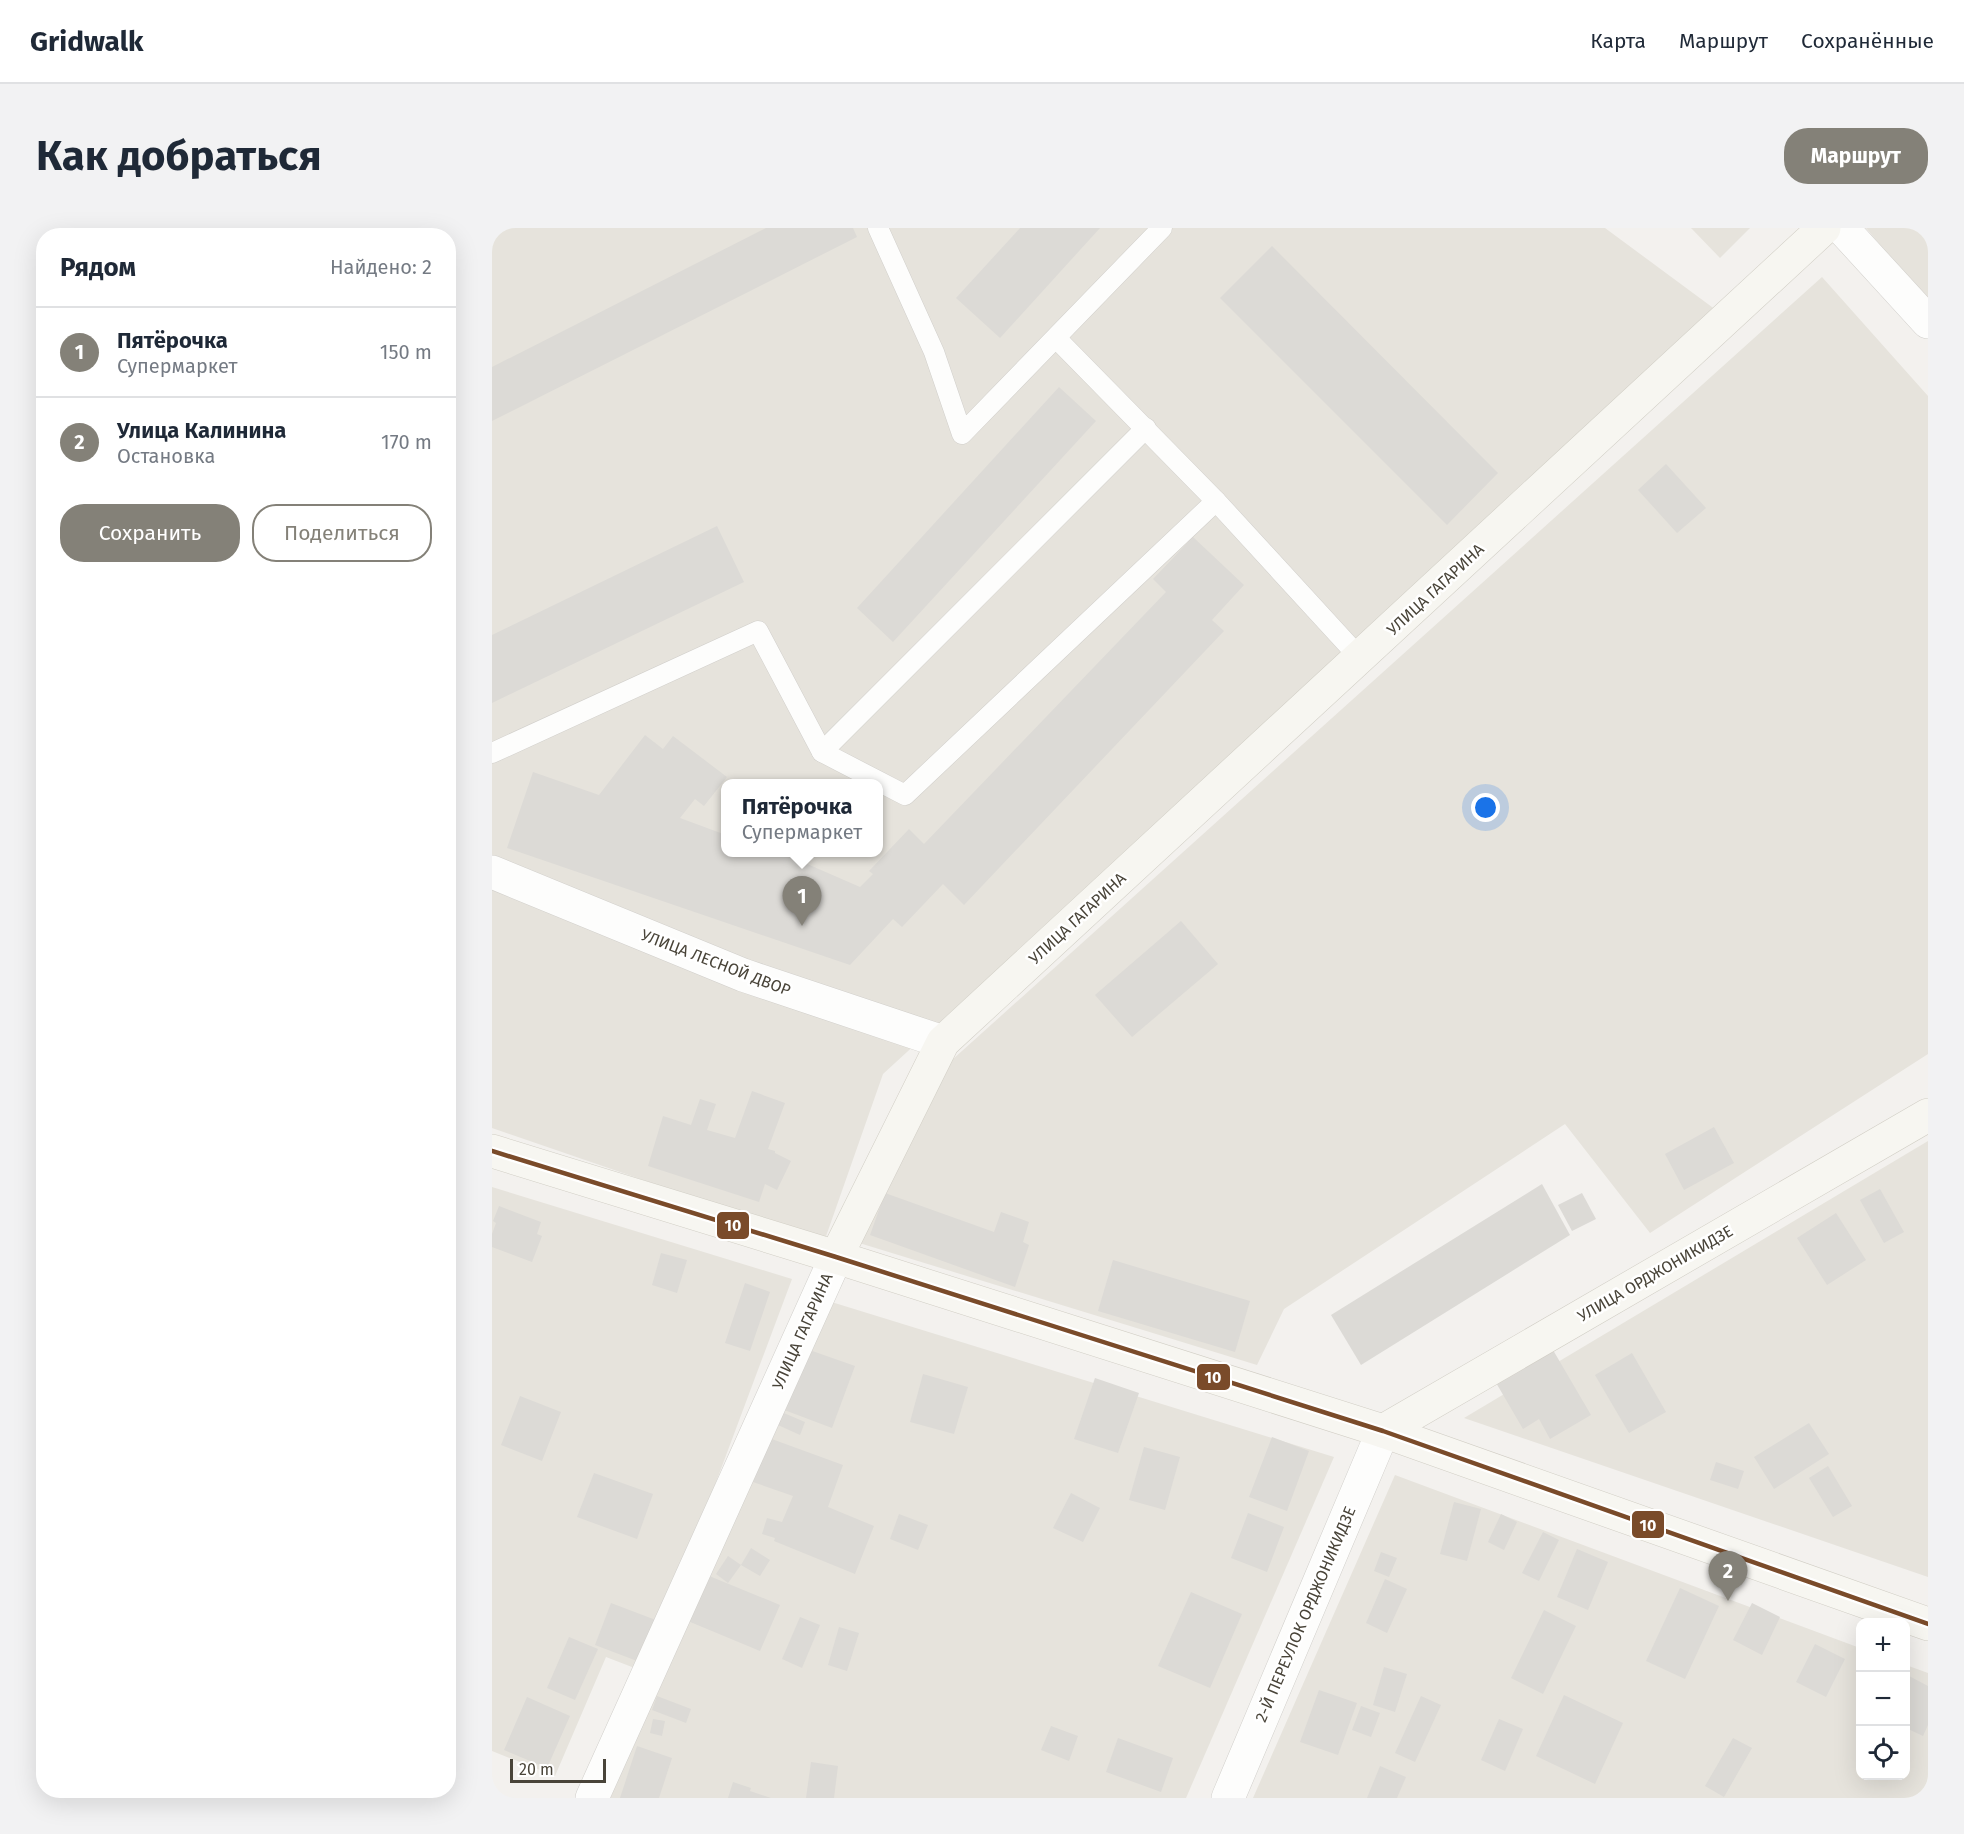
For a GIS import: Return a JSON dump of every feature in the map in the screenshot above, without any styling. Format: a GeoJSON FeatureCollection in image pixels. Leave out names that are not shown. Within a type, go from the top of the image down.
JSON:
{"type":"FeatureCollection","features":[{"type":"Feature","properties":{"kind":"street","name":"УЛИЦА ГАГАРИНА"},"geometry":{"type":"LineString","coordinates":[[592,1798],[836,1257],[943,1042],[1824,228]]}},
{"type":"Feature","properties":{"kind":"street"},"geometry":{"type":"LineString","coordinates":[[1842,228],[1928,322]]}},
{"type":"Feature","properties":{"kind":"street","name":"УЛИЦА ЛЕСНОЙ ДВОР"},"geometry":{"type":"LineString","coordinates":[[492,872],[743,975],[943,1042]]}},
{"type":"Feature","properties":{"kind":"street","name":"УЛИЦА ОРДЖОНИКИДЗЕ"},"geometry":{"type":"LineString","coordinates":[[1383,1431],[1928,1115]]}},
{"type":"Feature","properties":{"kind":"street"},"geometry":{"type":"LineString","coordinates":[[492,1151],[836,1257],[1383,1431],[1928,1623]]}},
{"type":"Feature","properties":{"kind":"street","name":"2-Й ПЕРЕУЛОК ОРДЖОНИКИДЗЕ"},"geometry":{"type":"LineString","coordinates":[[1228,1798],[1383,1431]]}},
{"type":"Feature","properties":{"kind":"lane"},"geometry":{"type":"LineString","coordinates":[[878,228],[934,352],[962,434],[1162,228]]}},
{"type":"Feature","properties":{"kind":"lane"},"geometry":{"type":"LineString","coordinates":[[1056,338],[1216,501],[1360,658]]}},
{"type":"Feature","properties":{"kind":"lane"},"geometry":{"type":"LineString","coordinates":[[822,752],[1146,428]]}},
{"type":"Feature","properties":{"kind":"lane"},"geometry":{"type":"LineString","coordinates":[[883,784],[905,795],[1216,501]]}},
{"type":"Feature","properties":{"kind":"lane"},"geometry":{"type":"LineString","coordinates":[[492,753],[758,631],[822,752],[874,779]]}},
{"type":"Feature","properties":{"kind":"shaded area"},"geometry":{"type":"Polygon","coordinates":[[[492,228],[1605,228],[1716,310],[883,1074],[824,1242],[492,1128],[492,228]]]}},
{"type":"Feature","properties":{"kind":"shaded area"},"geometry":{"type":"Polygon","coordinates":[[[1691,228],[1750,228],[1720,258],[1691,228]]]}},
{"type":"Feature","properties":{"kind":"shaded area"},"geometry":{"type":"Polygon","coordinates":[[[1866,228],[1928,228],[1928,302],[1866,228]]]}},
{"type":"Feature","properties":{"kind":"shaded area"},"geometry":{"type":"Polygon","coordinates":[[[1822,277],[1928,396],[1928,1054],[1650,1233],[1565,1124],[1284,1309],[1257,1365],[856,1242],[932,1078],[1822,277]]]}},
{"type":"Feature","properties":{"kind":"shaded area"},"geometry":{"type":"Polygon","coordinates":[[[1928,1141],[1928,1577],[1464,1418],[1928,1141]]]}},
{"type":"Feature","properties":{"kind":"shaded area"},"geometry":{"type":"Polygon","coordinates":[[[492,1187],[792,1279],[645,1672],[606,1657],[555,1776],[492,1751],[492,1187]]]}},
{"type":"Feature","properties":{"kind":"shaded area"},"geometry":{"type":"Polygon","coordinates":[[[812,1296],[1334,1457],[1186,1798],[594,1798],[812,1296]]]}},
{"type":"Feature","properties":{"kind":"shaded area"},"geometry":{"type":"Polygon","coordinates":[[[1395,1475],[1856,1647],[1856,1780],[1910,1780],[1910,1666],[1928,1673],[1928,1798],[1253,1798],[1395,1475]]]}},
{"type":"Feature","properties":{"kind":"building"},"geometry":{"type":"Polygon","coordinates":[[[766,228],[853,228],[857,237],[492,421],[492,367],[766,228]]]}},
{"type":"Feature","properties":{"kind":"building"},"geometry":{"type":"Polygon","coordinates":[[[1020,228],[1100,228],[1000,338],[956,298],[1020,228]]]}},
{"type":"Feature","properties":{"kind":"building"},"geometry":{"type":"Polygon","coordinates":[[[1272,246],[1498,473],[1447,525],[1220,298],[1272,246]]]}},
{"type":"Feature","properties":{"kind":"building"},"geometry":{"type":"Polygon","coordinates":[[[1059,387],[1096,421],[893,642],[857,608],[1059,387]]]}},
{"type":"Feature","properties":{"kind":"building"},"geometry":{"type":"Polygon","coordinates":[[[1666,464],[1706,508],[1677,533],[1638,490],[1666,464]]]}},
{"type":"Feature","properties":{"kind":"building"},"geometry":{"type":"Polygon","coordinates":[[[717,526],[744,582],[492,703],[492,635],[717,526]]]}},
{"type":"Feature","properties":{"kind":"building"},"geometry":{"type":"Polygon","coordinates":[[[1193,537],[1244,585],[1212,620],[1224,631],[964,905],[943,884],[902,927],[893,919],[850,965],[507,848],[533,772],[599,795],[645,735],[663,749],[673,736],[727,777],[721,779],[721,785],[704,806],[695,799],[680,818],[721,833],[721,857],[810,857],[805,863],[860,887],[873,874],[869,871],[909,829],[924,844],[1166,592],[1153,579],[1193,537]]]}},
{"type":"Feature","properties":{"kind":"building"},"geometry":{"type":"Polygon","coordinates":[[[1181,921],[1218,964],[1132,1037],[1095,995],[1181,921]]]}},
{"type":"Feature","properties":{"kind":"building"},"geometry":{"type":"Polygon","coordinates":[[[752,1091],[785,1103],[768,1149],[791,1161],[777,1190],[765,1184],[759,1202],[648,1166],[663,1116],[691,1125],[700,1099],[716,1104],[707,1130],[735,1138],[752,1091]]]}},
{"type":"Feature","properties":{"kind":"building"},"geometry":{"type":"Polygon","coordinates":[[[1714,1127],[1734,1163],[1684,1190],[1665,1154],[1714,1127]]]}},
{"type":"Feature","properties":{"kind":"building"},"geometry":{"type":"Polygon","coordinates":[[[1542,1184],[1570,1235],[1361,1365],[1331,1315],[1542,1184]]]}},
{"type":"Feature","properties":{"kind":"building"},"geometry":{"type":"Polygon","coordinates":[[[1880,1189],[1904,1232],[1884,1243],[1860,1200],[1880,1189]]]}},
{"type":"Feature","properties":{"kind":"building"},"geometry":{"type":"Polygon","coordinates":[[[885,1193],[994,1232],[1001,1212],[1029,1222],[1023,1242],[1029,1245],[1015,1287],[870,1235],[885,1193]]]}},
{"type":"Feature","properties":{"kind":"building"},"geometry":{"type":"Polygon","coordinates":[[[1582,1193],[1596,1219],[1572,1231],[1558,1205],[1582,1193]]]}},
{"type":"Feature","properties":{"kind":"building"},"geometry":{"type":"Polygon","coordinates":[[[499,1206],[541,1222],[537,1234],[542,1236],[532,1262],[492,1247],[492,1234],[496,1223],[493,1221],[499,1206]]]}},
{"type":"Feature","properties":{"kind":"building"},"geometry":{"type":"Polygon","coordinates":[[[1836,1213],[1866,1260],[1827,1285],[1797,1238],[1836,1213]]]}},
{"type":"Feature","properties":{"kind":"building"},"geometry":{"type":"Polygon","coordinates":[[[661,1253],[687,1260],[677,1293],[652,1285],[661,1253]]]}},
{"type":"Feature","properties":{"kind":"building"},"geometry":{"type":"Polygon","coordinates":[[[1113,1260],[1250,1301],[1235,1352],[1098,1311],[1113,1260]]]}},
{"type":"Feature","properties":{"kind":"building"},"geometry":{"type":"Polygon","coordinates":[[[745,1283],[770,1292],[750,1351],[725,1343],[745,1283]]]}},
{"type":"Feature","properties":{"kind":"building"},"geometry":{"type":"Polygon","coordinates":[[[801,1347],[855,1366],[832,1428],[779,1408],[801,1347]]]}},
{"type":"Feature","properties":{"kind":"building"},"geometry":{"type":"Polygon","coordinates":[[[1553,1350],[1591,1415],[1550,1439],[1539,1419],[1523,1429],[1495,1381],[1553,1350]]]}},
{"type":"Feature","properties":{"kind":"building"},"geometry":{"type":"Polygon","coordinates":[[[1632,1353],[1666,1412],[1629,1433],[1595,1375],[1632,1353]]]}},
{"type":"Feature","properties":{"kind":"building"},"geometry":{"type":"Polygon","coordinates":[[[923,1374],[968,1387],[954,1434],[910,1422],[923,1374]]]}},
{"type":"Feature","properties":{"kind":"building"},"geometry":{"type":"Polygon","coordinates":[[[1095,1378],[1139,1393],[1118,1453],[1074,1439],[1095,1378]]]}},
{"type":"Feature","properties":{"kind":"building"},"geometry":{"type":"Polygon","coordinates":[[[520,1396],[561,1412],[542,1461],[501,1445],[520,1396]]]}},
{"type":"Feature","properties":{"kind":"building"},"geometry":{"type":"Polygon","coordinates":[[[772,1408],[805,1422],[800,1435],[767,1420],[772,1408]]]}},
{"type":"Feature","properties":{"kind":"building"},"geometry":{"type":"Polygon","coordinates":[[[1809,1423],[1829,1454],[1774,1489],[1754,1457],[1809,1423]]]}},
{"type":"Feature","properties":{"kind":"building"},"geometry":{"type":"Polygon","coordinates":[[[1272,1437],[1309,1451],[1287,1511],[1249,1497],[1272,1437]]]}},
{"type":"Feature","properties":{"kind":"building"},"geometry":{"type":"Polygon","coordinates":[[[769,1438],[843,1465],[828,1507],[874,1526],[855,1574],[762,1534],[767,1518],[782,1522],[793,1496],[753,1482],[769,1438]]]}},
{"type":"Feature","properties":{"kind":"building"},"geometry":{"type":"Polygon","coordinates":[[[1144,1447],[1180,1457],[1165,1510],[1129,1500],[1144,1447]]]}},
{"type":"Feature","properties":{"kind":"building"},"geometry":{"type":"Polygon","coordinates":[[[1716,1462],[1744,1471],[1738,1489],[1710,1480],[1716,1462]]]}},
{"type":"Feature","properties":{"kind":"building"},"geometry":{"type":"Polygon","coordinates":[[[1828,1466],[1852,1506],[1833,1517],[1809,1478],[1828,1466]]]}},
{"type":"Feature","properties":{"kind":"building"},"geometry":{"type":"Polygon","coordinates":[[[594,1473],[653,1494],[637,1539],[577,1517],[594,1473]]]}},
{"type":"Feature","properties":{"kind":"building"},"geometry":{"type":"Polygon","coordinates":[[[1071,1493],[1100,1508],[1083,1542],[1053,1528],[1071,1493]]]}},
{"type":"Feature","properties":{"kind":"building"},"geometry":{"type":"Polygon","coordinates":[[[1454,1502],[1481,1509],[1467,1561],[1440,1554],[1454,1502]]]}},
{"type":"Feature","properties":{"kind":"building"},"geometry":{"type":"Polygon","coordinates":[[[1248,1513],[1284,1527],[1267,1572],[1231,1558],[1248,1513]]]}},
{"type":"Feature","properties":{"kind":"building"},"geometry":{"type":"Polygon","coordinates":[[[899,1514],[928,1525],[918,1550],[890,1539],[899,1514]]]}},
{"type":"Feature","properties":{"kind":"building"},"geometry":{"type":"Polygon","coordinates":[[[1501,1514],[1517,1522],[1504,1550],[1488,1542],[1501,1514]]]}},
{"type":"Feature","properties":{"kind":"building"},"geometry":{"type":"Polygon","coordinates":[[[1543,1532],[1559,1540],[1539,1581],[1522,1573],[1543,1532]]]}},
{"type":"Feature","properties":{"kind":"building"},"geometry":{"type":"Polygon","coordinates":[[[751,1548],[770,1560],[760,1576],[741,1565],[751,1548]]]}},
{"type":"Feature","properties":{"kind":"building"},"geometry":{"type":"Polygon","coordinates":[[[1577,1549],[1608,1562],[1588,1610],[1557,1597],[1577,1549]]]}},
{"type":"Feature","properties":{"kind":"building"},"geometry":{"type":"Polygon","coordinates":[[[1381,1552],[1397,1558],[1389,1577],[1374,1571],[1381,1552]]]}},
{"type":"Feature","properties":{"kind":"building"},"geometry":{"type":"Polygon","coordinates":[[[728,1556],[741,1565],[728,1583],[716,1574],[728,1556]]]}},
{"type":"Feature","properties":{"kind":"building"},"geometry":{"type":"Polygon","coordinates":[[[702,1573],[780,1605],[760,1651],[683,1619],[702,1573]]]}},
{"type":"Feature","properties":{"kind":"building"},"geometry":{"type":"Polygon","coordinates":[[[1385,1579],[1407,1589],[1387,1633],[1366,1623],[1385,1579]]]}},
{"type":"Feature","properties":{"kind":"building"},"geometry":{"type":"Polygon","coordinates":[[[1680,1588],[1719,1606],[1685,1679],[1646,1661],[1680,1588]]]}},
{"type":"Feature","properties":{"kind":"building"},"geometry":{"type":"Polygon","coordinates":[[[1191,1592],[1242,1614],[1210,1688],[1158,1666],[1191,1592]]]}},
{"type":"Feature","properties":{"kind":"building"},"geometry":{"type":"Polygon","coordinates":[[[611,1603],[661,1622],[645,1664],[595,1645],[611,1603]]]}},
{"type":"Feature","properties":{"kind":"building"},"geometry":{"type":"Polygon","coordinates":[[[1752,1603],[1780,1617],[1762,1655],[1733,1640],[1752,1603]]]}},
{"type":"Feature","properties":{"kind":"building"},"geometry":{"type":"Polygon","coordinates":[[[1544,1610],[1576,1626],[1543,1694],[1511,1678],[1544,1610]]]}},
{"type":"Feature","properties":{"kind":"building"},"geometry":{"type":"Polygon","coordinates":[[[800,1617],[820,1625],[802,1668],[782,1659],[800,1617]]]}},
{"type":"Feature","properties":{"kind":"building"},"geometry":{"type":"Polygon","coordinates":[[[839,1627],[859,1633],[847,1671],[828,1665],[839,1627]]]}},
{"type":"Feature","properties":{"kind":"building"},"geometry":{"type":"Polygon","coordinates":[[[569,1637],[598,1649],[575,1700],[547,1688],[569,1637]]]}},
{"type":"Feature","properties":{"kind":"building"},"geometry":{"type":"Polygon","coordinates":[[[1815,1644],[1845,1659],[1826,1697],[1796,1682],[1815,1644]]]}},
{"type":"Feature","properties":{"kind":"building"},"geometry":{"type":"Polygon","coordinates":[[[1384,1667],[1407,1674],[1395,1712],[1373,1705],[1384,1667]]]}},
{"type":"Feature","properties":{"kind":"building"},"geometry":{"type":"Polygon","coordinates":[[[1910,1677],[1928,1686],[1928,1725],[1923,1736],[1910,1730],[1910,1677]]]}},
{"type":"Feature","properties":{"kind":"building"},"geometry":{"type":"Polygon","coordinates":[[[1319,1690],[1357,1703],[1338,1755],[1300,1742],[1319,1690]]]}},
{"type":"Feature","properties":{"kind":"building"},"geometry":{"type":"Polygon","coordinates":[[[1564,1695],[1623,1723],[1595,1784],[1536,1756],[1564,1695]]]}},
{"type":"Feature","properties":{"kind":"building"},"geometry":{"type":"Polygon","coordinates":[[[657,1696],[691,1709],[686,1723],[652,1710],[657,1696]]]}},
{"type":"Feature","properties":{"kind":"building"},"geometry":{"type":"Polygon","coordinates":[[[1421,1696],[1441,1705],[1415,1762],[1395,1753],[1421,1696]]]}},
{"type":"Feature","properties":{"kind":"building"},"geometry":{"type":"Polygon","coordinates":[[[527,1697],[570,1716],[547,1768],[504,1750],[527,1697]]]}},
{"type":"Feature","properties":{"kind":"building"},"geometry":{"type":"Polygon","coordinates":[[[1361,1706],[1380,1713],[1371,1737],[1352,1730],[1361,1706]]]}},
{"type":"Feature","properties":{"kind":"building"},"geometry":{"type":"Polygon","coordinates":[[[653,1719],[665,1721],[662,1736],[650,1733],[653,1719]]]}},
{"type":"Feature","properties":{"kind":"building"},"geometry":{"type":"Polygon","coordinates":[[[1499,1719],[1523,1729],[1505,1771],[1481,1760],[1499,1719]]]}},
{"type":"Feature","properties":{"kind":"building"},"geometry":{"type":"Polygon","coordinates":[[[1051,1726],[1078,1736],[1069,1761],[1041,1750],[1051,1726]]]}},
{"type":"Feature","properties":{"kind":"building"},"geometry":{"type":"Polygon","coordinates":[[[1118,1738],[1173,1758],[1161,1792],[1106,1772],[1118,1738]]]}},
{"type":"Feature","properties":{"kind":"building"},"geometry":{"type":"Polygon","coordinates":[[[1733,1738],[1752,1748],[1724,1797],[1705,1786],[1733,1738]]]}},
{"type":"Feature","properties":{"kind":"building"},"geometry":{"type":"Polygon","coordinates":[[[637,1746],[672,1758],[659,1798],[620,1798],[637,1746]]]}},
{"type":"Feature","properties":{"kind":"building"},"geometry":{"type":"Polygon","coordinates":[[[811,1762],[838,1766],[834,1798],[806,1798],[811,1762]]]}},
{"type":"Feature","properties":{"kind":"building"},"geometry":{"type":"Polygon","coordinates":[[[1380,1766],[1406,1777],[1397,1798],[1367,1798],[1380,1766]]]}},
{"type":"Feature","properties":{"kind":"building"},"geometry":{"type":"Polygon","coordinates":[[[733,1782],[751,1788],[750,1791],[771,1798],[728,1798],[733,1782]]]}},
{"type":"Feature","properties":{"kind":"transit line","name":"10"},"geometry":{"type":"LineString","coordinates":[[492,1151],[836,1257],[1383,1431],[1928,1624]]}},
{"type":"Feature","properties":{"kind":"place","name":"Пятёрочка"},"geometry":{"type":"Point","coordinates":[802,926]}},
{"type":"Feature","properties":{"kind":"place","name":"Улица Калинина"},"geometry":{"type":"Point","coordinates":[1728,1601]}}]}
